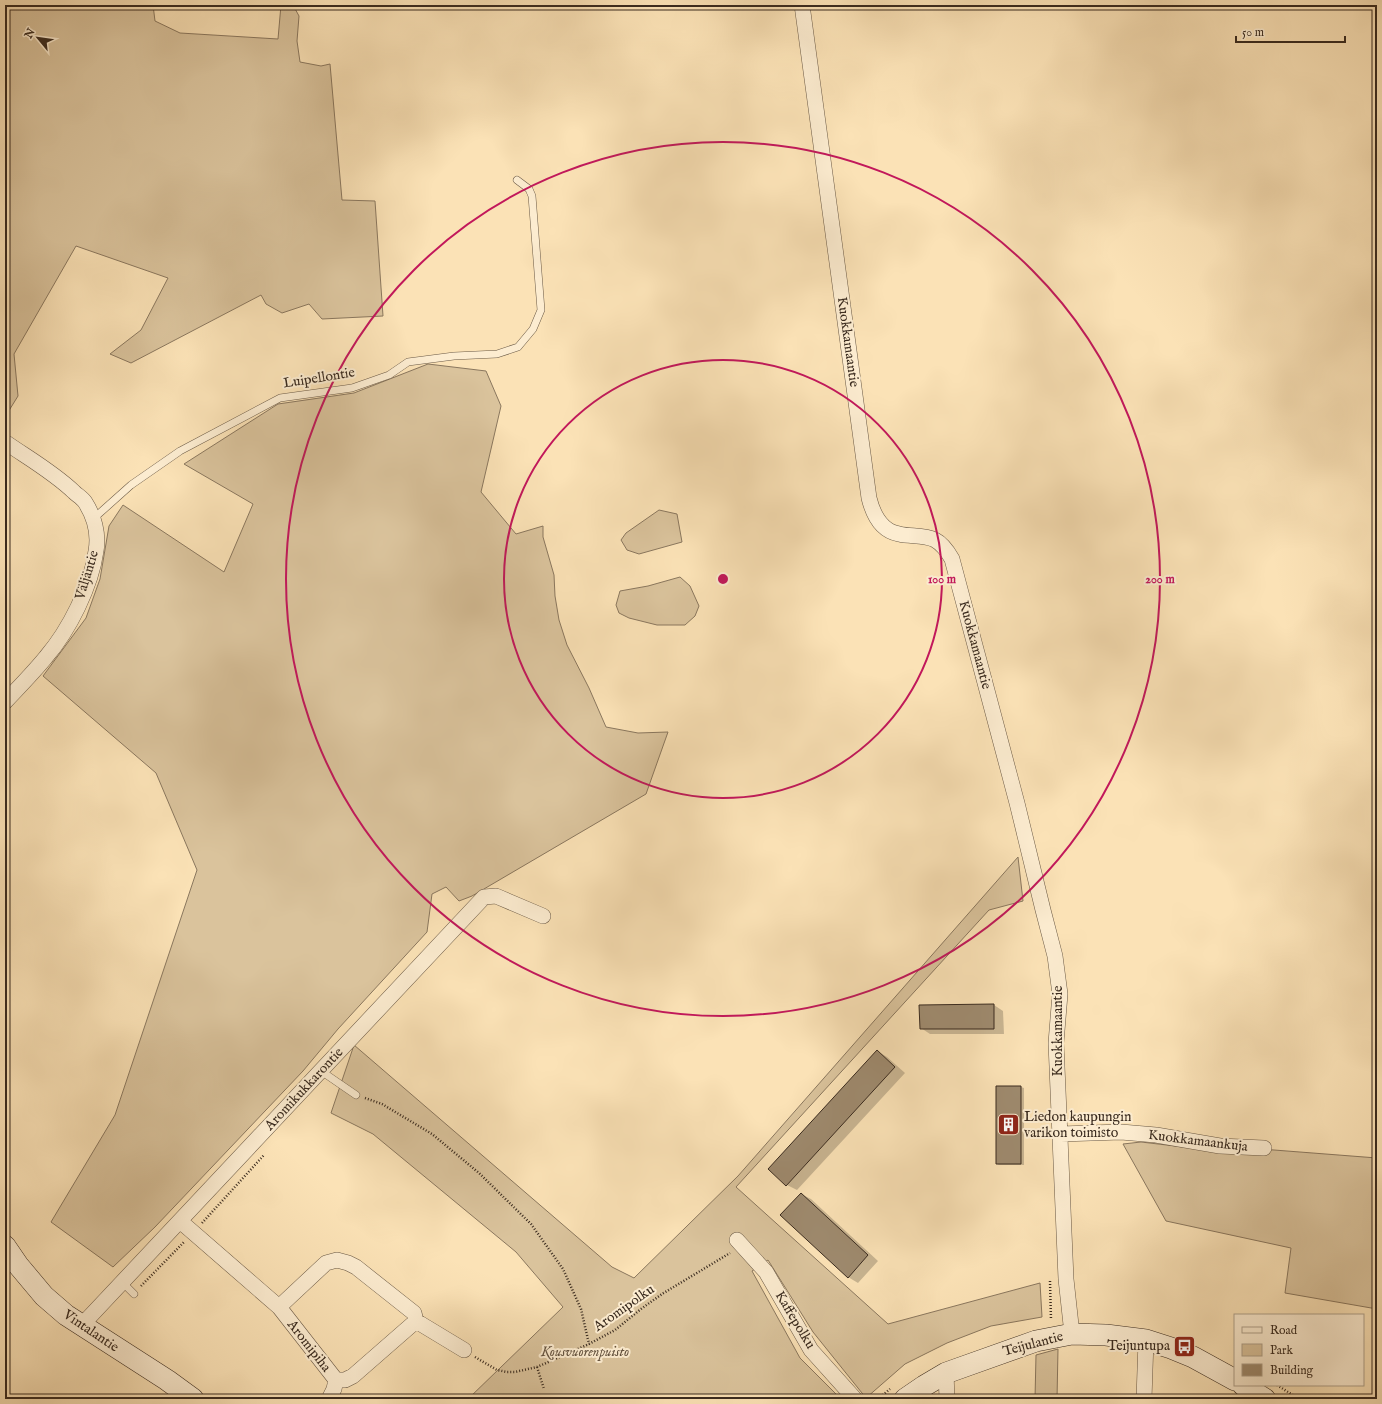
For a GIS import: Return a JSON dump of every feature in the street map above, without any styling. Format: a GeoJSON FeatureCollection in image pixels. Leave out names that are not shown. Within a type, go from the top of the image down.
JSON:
{"type":"FeatureCollection","features":[{"type":"Feature","properties":{"kind":"street","name":"Kuokkamaantie"},"geometry":{"type":"LineString","coordinates":[[802,5],[871,508],[883,526],[891,532],[899,535],[920,536],[936,541],[952,558],[1018,803],[1042,910],[1055,956],[1060,994],[1056,1043],[1066,1279],[1072,1334]]}},
{"type":"Feature","properties":{"kind":"street","name":"Väljäntie"},"geometry":{"type":"LineString","coordinates":[[5,442],[61,480],[84,501],[93,519],[96,530],[97,550],[90,576],[78,606],[60,638],[46,657],[5,702]]}},
{"type":"Feature","properties":{"kind":"street","name":"Aromikukkarontie"},"geometry":{"type":"LineString","coordinates":[[81,1326],[484,897],[496,896],[543,916]]}},
{"type":"Feature","properties":{"kind":"street","name":"Kuokkamaankuja"},"geometry":{"type":"LineString","coordinates":[[1060,1134],[1121,1132],[1156,1135],[1220,1146],[1264,1148]]}},
{"type":"Feature","properties":{"kind":"street","name":"Aromipiha"},"geometry":{"type":"LineString","coordinates":[[180,1221],[279,1307],[336,1380],[345,1380],[353,1376],[416,1321]]}},
{"type":"Feature","properties":{"kind":"street","name":"Vintalantie"},"geometry":{"type":"LineString","coordinates":[[5,1246],[18,1265],[44,1296],[66,1315],[167,1380],[193,1399]]}},
{"type":"Feature","properties":{"kind":"street","name":"Kaffepolku"},"geometry":{"type":"LineString","coordinates":[[742,1246],[766,1272],[811,1350],[855,1399]]}},
{"type":"Feature","properties":{"kind":"street","name":"Aromipiha"},"geometry":{"type":"LineString","coordinates":[[279,1307],[326,1263],[336,1260],[356,1267],[414,1313],[416,1321],[464,1350]]}},
{"type":"Feature","properties":{"kind":"street","name":"Teijulantie"},"geometry":{"type":"LineString","coordinates":[[905,1399],[946,1373],[1036,1341],[1072,1334],[1106,1335],[1146,1340],[1193,1357],[1234,1379]]}},
{"type":"Feature","properties":{"kind":"street"},"geometry":{"type":"LineString","coordinates":[[1144,1399],[1146,1340]]}},
{"type":"Feature","properties":{"kind":"street"},"geometry":{"type":"LineString","coordinates":[[946,1373],[947,1399]]}},
{"type":"Feature","properties":{"kind":"street"},"geometry":{"type":"LineString","coordinates":[[329,1399],[334,1389],[336,1380]]}},
{"type":"Feature","properties":{"kind":"street"},"geometry":{"type":"LineString","coordinates":[[1245,1386],[1265,1399]]}},
{"type":"Feature","properties":{"kind":"lane","name":"Luipellontie"},"geometry":{"type":"LineString","coordinates":[[93,519],[131,484],[180,451],[280,398],[352,388],[389,375],[408,362],[454,356],[497,354],[518,347],[533,330],[541,310],[532,196],[529,189],[517,180]]}},
{"type":"Feature","properties":{"kind":"lane"},"geometry":{"type":"LineString","coordinates":[[321,1071],[356,1094]]}},
{"type":"Feature","properties":{"kind":"lane"},"geometry":{"type":"LineString","coordinates":[[122,1282],[134,1294]]}},
{"type":"Feature","properties":{"kind":"path"},"geometry":{"type":"LineString","coordinates":[[356,1094],[382,1104],[432,1134],[479,1173],[531,1224],[563,1269],[581,1309],[588,1344]]}},
{"type":"Feature","properties":{"kind":"path","name":"Aromipolku"},"geometry":{"type":"LineString","coordinates":[[464,1350],[496,1370],[515,1372],[537,1367],[615,1330],[662,1294],[734,1250],[740,1249],[742,1246]]}},
{"type":"Feature","properties":{"kind":"path"},"geometry":{"type":"LineString","coordinates":[[537,1367],[544,1389]]}},
{"type":"Feature","properties":{"kind":"path"},"geometry":{"type":"LineString","coordinates":[[1278,1386],[1299,1399]]}},
{"type":"Feature","properties":{"kind":"green space"},"geometry":{"type":"Polygon","coordinates":[[[5,5],[153,5],[155,21],[180,33],[278,39],[281,5],[293,5],[299,16],[297,41],[300,62],[321,66],[330,64],[342,200],[375,201],[383,316],[322,319],[309,304],[282,313],[266,304],[261,295],[131,363],[110,354],[141,330],[168,278],[76,246],[14,354],[18,396],[5,417],[5,5]]]}},
{"type":"Feature","properties":{"kind":"green space"},"geometry":{"type":"Polygon","coordinates":[[[428,364],[486,371],[501,406],[481,492],[516,534],[543,526],[543,537],[554,575],[555,596],[559,620],[567,645],[589,688],[606,727],[638,733],[668,732],[646,794],[472,896],[459,901],[446,887],[432,894],[427,932],[338,1029],[303,1071],[155,1227],[113,1267],[51,1222],[115,1115],[197,870],[156,773],[43,676],[86,618],[100,579],[109,526],[123,505],[224,572],[253,504],[184,464],[278,404],[354,393],[428,364]]]}},
{"type":"Feature","properties":{"kind":"green space"},"geometry":{"type":"Polygon","coordinates":[[[659,510],[677,514],[682,542],[639,554],[627,550],[621,540],[626,533],[659,510]]]}},
{"type":"Feature","properties":{"kind":"green space"},"geometry":{"type":"Polygon","coordinates":[[[680,577],[690,586],[699,606],[695,616],[685,625],[657,625],[629,618],[619,613],[616,605],[620,591],[648,586],[680,577]]]}},
{"type":"Feature","properties":{"kind":"green space","name":"Kousvuorenpuisto"},"geometry":{"type":"Polygon","coordinates":[[[1018,857],[1023,901],[989,910],[736,1187],[888,1324],[1040,1283],[1042,1317],[991,1326],[947,1343],[905,1364],[866,1398],[813,1332],[768,1260],[752,1271],[800,1358],[841,1399],[468,1399],[563,1307],[516,1252],[373,1134],[331,1113],[354,1045],[612,1267],[634,1278],[738,1176],[1018,857]]]}},
{"type":"Feature","properties":{"kind":"green space"},"geometry":{"type":"Polygon","coordinates":[[[1141,1142],[1209,1150],[1261,1149],[1377,1158],[1377,1309],[1285,1293],[1291,1248],[1166,1221],[1123,1144],[1141,1142]]]}},
{"type":"Feature","properties":{"kind":"green space"},"geometry":{"type":"Polygon","coordinates":[[[1058,1349],[1057,1399],[1035,1399],[1036,1355],[1058,1349]]]}},
{"type":"Feature","properties":{"kind":"building"},"geometry":{"type":"Polygon","coordinates":[[[994,1004],[994,1029],[920,1029],[919,1005],[994,1004]]]}},
{"type":"Feature","properties":{"kind":"building"},"geometry":{"type":"Polygon","coordinates":[[[877,1050],[895,1067],[786,1186],[768,1169],[877,1050]]]}},
{"type":"Feature","properties":{"kind":"building","name":"Liedon kaupungin varikon toimisto"},"geometry":{"type":"Polygon","coordinates":[[[996,1086],[1021,1086],[1021,1164],[996,1164],[996,1086]]]}},
{"type":"Feature","properties":{"kind":"building"},"geometry":{"type":"Polygon","coordinates":[[[801,1193],[868,1255],[848,1278],[780,1215],[801,1193]]]}},
{"type":"Feature","properties":{"kind":"place","name":"Liedon kaupungin varikon toimisto"},"geometry":{"type":"Point","coordinates":[1008,1125]}},
{"type":"Feature","properties":{"kind":"place","name":"Teijuntupa"},"geometry":{"type":"Point","coordinates":[1185,1346]}}]}
